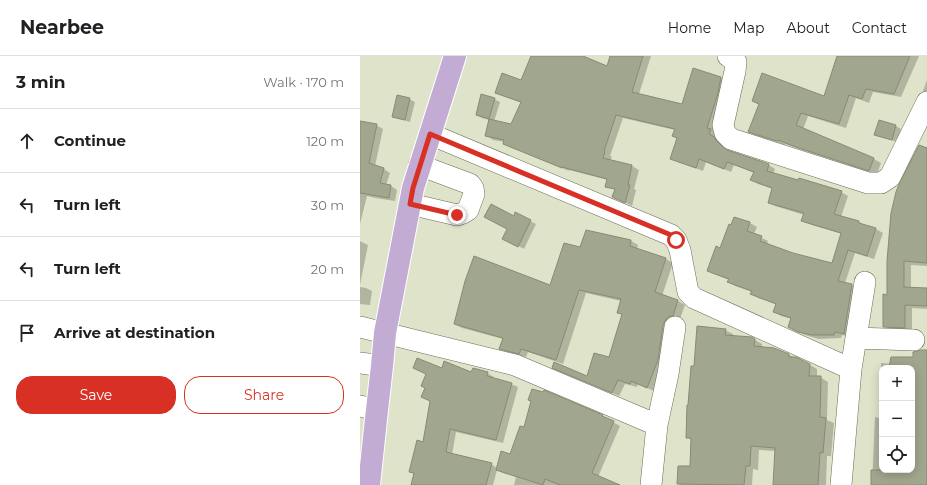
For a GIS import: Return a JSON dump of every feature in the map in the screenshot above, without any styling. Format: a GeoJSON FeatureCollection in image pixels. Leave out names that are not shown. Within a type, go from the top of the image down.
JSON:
{"type":"FeatureCollection","features":[{"type":"Feature","properties":{"kind":"main road"},"geometry":{"type":"LineString","coordinates":[[369,485],[368,408],[382,366],[385,333],[413,188],[456,56]]}},
{"type":"Feature","properties":{"kind":"street"},"geometry":{"type":"LineString","coordinates":[[728,56],[736,62],[736,71],[723,125],[725,133],[731,139],[868,183],[881,183],[890,177],[927,102]]}},
{"type":"Feature","properties":{"kind":"street"},"geometry":{"type":"LineString","coordinates":[[430,134],[671,235],[676,240],[680,250],[688,292],[694,298],[851,369]]}},
{"type":"Feature","properties":{"kind":"street"},"geometry":{"type":"LineString","coordinates":[[410,204],[457,215],[468,210],[474,194],[473,188],[470,184],[419,166]]}},
{"type":"Feature","properties":{"kind":"street"},"geometry":{"type":"LineString","coordinates":[[842,485],[851,369],[865,282]]}},
{"type":"Feature","properties":{"kind":"street"},"geometry":{"type":"LineString","coordinates":[[360,327],[515,365],[657,425]]}},
{"type":"Feature","properties":{"kind":"street"},"geometry":{"type":"LineString","coordinates":[[651,485],[657,425],[668,374],[675,327]]}},
{"type":"Feature","properties":{"kind":"street"},"geometry":{"type":"LineString","coordinates":[[856,338],[914,340]]}},
{"type":"Feature","properties":{"kind":"street"},"geometry":{"type":"LineString","coordinates":[[360,363],[382,366]]}},
{"type":"Feature","properties":{"kind":"building"},"geometry":{"type":"Polygon","coordinates":[[[531,56],[583,56],[607,66],[610,56],[643,56],[632,92],[682,104],[693,68],[721,77],[718,93],[707,128],[711,129],[709,134],[727,150],[769,164],[767,171],[798,180],[799,178],[842,191],[834,214],[859,221],[859,223],[876,228],[867,256],[848,250],[838,281],[852,284],[844,334],[835,332],[834,335],[812,335],[798,332],[788,327],[791,318],[773,312],[776,304],[750,294],[752,291],[727,282],[729,279],[707,271],[716,246],[720,248],[729,224],[731,225],[734,217],[750,222],[747,231],[762,236],[760,241],[793,253],[832,263],[841,233],[801,221],[804,213],[768,203],[772,188],[750,180],[754,172],[727,162],[724,169],[699,159],[696,168],[670,159],[677,138],[672,136],[675,129],[616,115],[603,158],[632,165],[628,185],[630,185],[625,203],[612,197],[615,189],[605,187],[607,179],[562,168],[503,144],[504,140],[485,136],[489,119],[511,124],[521,102],[495,93],[502,73],[521,80],[531,56]]]}},
{"type":"Feature","properties":{"kind":"building"},"geometry":{"type":"Polygon","coordinates":[[[837,56],[910,56],[894,94],[866,89],[862,99],[849,95],[839,124],[801,113],[796,125],[874,158],[869,171],[778,140],[777,141],[748,132],[759,104],[752,101],[762,73],[824,96],[837,56]]]}},
{"type":"Feature","properties":{"kind":"building"},"geometry":{"type":"Polygon","coordinates":[[[481,94],[495,98],[489,119],[476,115],[481,94]]]}},
{"type":"Feature","properties":{"kind":"building"},"geometry":{"type":"Polygon","coordinates":[[[397,95],[410,98],[405,120],[392,117],[397,95]]]}},
{"type":"Feature","properties":{"kind":"building"},"geometry":{"type":"Polygon","coordinates":[[[879,120],[896,125],[892,140],[874,135],[879,120]]]}},
{"type":"Feature","properties":{"kind":"building"},"geometry":{"type":"Polygon","coordinates":[[[360,121],[377,124],[369,163],[384,168],[380,183],[391,185],[389,198],[360,193],[360,121]]]}},
{"type":"Feature","properties":{"kind":"building"},"geometry":{"type":"Polygon","coordinates":[[[919,145],[927,148],[927,263],[904,261],[904,287],[927,288],[927,306],[905,305],[905,328],[883,327],[883,294],[887,295],[887,261],[891,213],[899,184],[919,145]]]}},
{"type":"Feature","properties":{"kind":"building"},"geometry":{"type":"Polygon","coordinates":[[[491,204],[514,216],[515,212],[531,220],[518,247],[502,239],[507,229],[484,217],[491,204]]]}},
{"type":"Feature","properties":{"kind":"building"},"geometry":{"type":"Polygon","coordinates":[[[586,230],[631,240],[630,246],[666,258],[655,292],[678,300],[673,316],[666,319],[663,325],[658,360],[647,388],[631,381],[630,384],[618,380],[612,393],[552,368],[554,362],[587,376],[594,353],[609,357],[622,314],[617,313],[621,299],[579,290],[556,360],[521,349],[519,354],[499,349],[503,338],[454,324],[465,281],[474,256],[550,285],[564,243],[580,247],[586,230]]]}},
{"type":"Feature","properties":{"kind":"building"},"geometry":{"type":"Polygon","coordinates":[[[697,326],[726,329],[725,335],[752,337],[755,339],[754,346],[774,348],[789,354],[789,357],[796,357],[810,364],[809,376],[821,376],[820,417],[826,418],[823,453],[820,452],[818,485],[773,485],[775,448],[751,446],[750,466],[746,466],[744,485],[677,484],[678,466],[690,466],[691,438],[686,438],[687,405],[691,366],[694,366],[697,326]]]}},
{"type":"Feature","properties":{"kind":"building"},"geometry":{"type":"Polygon","coordinates":[[[927,350],[927,485],[871,485],[871,470],[879,470],[879,473],[915,473],[915,365],[890,365],[891,357],[913,357],[913,352],[927,350]]]}},
{"type":"Feature","properties":{"kind":"building"},"geometry":{"type":"Polygon","coordinates":[[[417,358],[442,368],[444,361],[471,372],[473,368],[488,372],[487,376],[512,383],[496,440],[450,429],[446,452],[492,463],[486,485],[411,485],[414,473],[409,472],[417,440],[423,442],[430,401],[421,397],[425,388],[421,386],[426,374],[413,368],[417,358]]]}},
{"type":"Feature","properties":{"kind":"building"},"geometry":{"type":"Polygon","coordinates":[[[532,389],[543,392],[544,390],[614,421],[592,473],[620,485],[560,485],[545,479],[543,485],[496,470],[501,451],[510,454],[520,426],[524,427],[531,401],[528,400],[532,389]]]}},
{"type":"Feature","properties":{"kind":"route"},"geometry":{"type":"LineString","coordinates":[[457,215],[410,204],[419,166],[430,134],[671,235],[676,240]]}}]}
